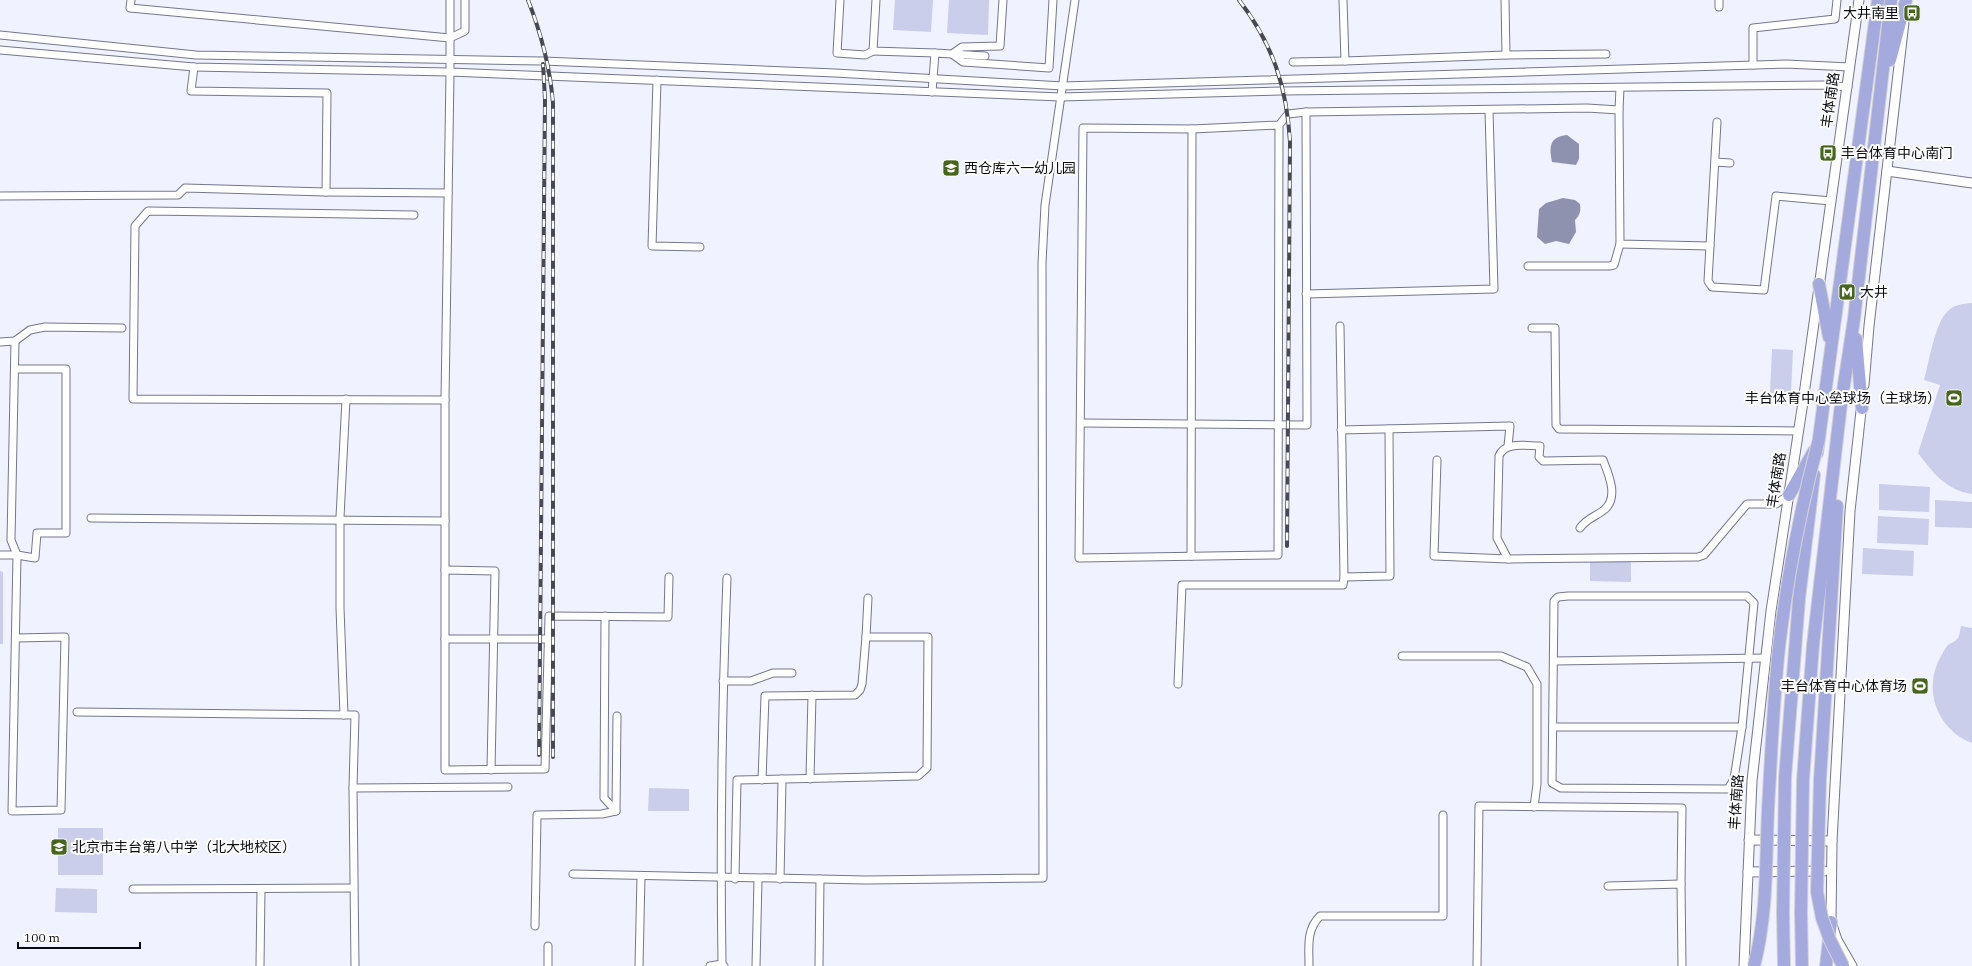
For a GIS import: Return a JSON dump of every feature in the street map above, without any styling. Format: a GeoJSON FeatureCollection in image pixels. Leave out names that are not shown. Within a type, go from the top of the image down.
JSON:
{"type":"FeatureCollection","features":[{"type":"Feature","properties":{"kind":"highway"},"geometry":{"type":"LineString","coordinates":[[1872,0],[1872,44]]}},
{"type":"Feature","properties":{"kind":"highway"},"geometry":{"type":"LineString","coordinates":[[1784,966],[1783,913],[1785,778],[1799,599],[1818,443],[1878,0]]}},
{"type":"Feature","properties":{"kind":"highway"},"geometry":{"type":"LineString","coordinates":[[1802,966],[1801,912],[1803,780],[1813,645],[1841,404],[1854,319],[1891,0]]}},
{"type":"Feature","properties":{"kind":"highway"},"geometry":{"type":"LineString","coordinates":[[1880,100],[1907,0]]}},
{"type":"Feature","properties":{"kind":"highway"},"geometry":{"type":"LineString","coordinates":[[1819,284],[1831,350]]}},
{"type":"Feature","properties":{"kind":"highway"},"geometry":{"type":"LineString","coordinates":[[1854,319],[1862,408]]}},
{"type":"Feature","properties":{"kind":"highway"},"geometry":{"type":"LineString","coordinates":[[1841,404],[1833,591],[1820,780],[1817,892],[1822,918],[1830,940],[1843,966]]}},
{"type":"Feature","properties":{"kind":"highway"},"geometry":{"type":"LineString","coordinates":[[1789,495],[1818,443]]}},
{"type":"Feature","properties":{"kind":"highway"},"geometry":{"type":"LineString","coordinates":[[1754,966],[1762,927],[1765,894],[1768,794],[1780,639],[1802,504],[1818,443]]}},
{"type":"Feature","properties":{"kind":"highway"},"geometry":{"type":"LineString","coordinates":[[1826,966],[1831,922]]}},
{"type":"Feature","properties":{"kind":"street"},"geometry":{"type":"LineString","coordinates":[[131,0],[130,8],[450,38],[465,31],[465,0]]}},
{"type":"Feature","properties":{"kind":"street"},"geometry":{"type":"LineString","coordinates":[[450,0],[445,400],[445,770],[545,769],[549,616],[668,617],[669,576]]}},
{"type":"Feature","properties":{"kind":"street"},"geometry":{"type":"LineString","coordinates":[[840,0],[837,53],[866,55],[873,51],[985,56]]}},
{"type":"Feature","properties":{"kind":"street"},"geometry":{"type":"LineString","coordinates":[[873,51],[876,0]]}},
{"type":"Feature","properties":{"kind":"street"},"geometry":{"type":"LineString","coordinates":[[952,54],[962,47],[1000,46],[1003,0]]}},
{"type":"Feature","properties":{"kind":"street"},"geometry":{"type":"LineString","coordinates":[[952,54],[963,62],[1049,68],[1053,0]]}},
{"type":"Feature","properties":{"kind":"street"},"geometry":{"type":"LineString","coordinates":[[573,874],[820,880],[1043,878],[1042,263],[1045,205],[1075,0]]}},
{"type":"Feature","properties":{"kind":"street"},"geometry":{"type":"LineString","coordinates":[[1343,0],[1345,61]]}},
{"type":"Feature","properties":{"kind":"street"},"geometry":{"type":"LineString","coordinates":[[1505,0],[1506,55]]}},
{"type":"Feature","properties":{"kind":"street"},"geometry":{"type":"LineString","coordinates":[[1753,65],[1753,28],[1835,19],[1837,0]]}},
{"type":"Feature","properties":{"kind":"street","name":"丰体南路"},"geometry":{"type":"LineString","coordinates":[[1744,966],[1752,781],[1766,658],[1848,87],[1859,0]]}},
{"type":"Feature","properties":{"kind":"street"},"geometry":{"type":"LineString","coordinates":[[1852,966],[1837,940],[1831,922],[1832,841],[1850,511],[1862,408],[1869,326],[1907,0]]}},
{"type":"Feature","properties":{"kind":"street"},"geometry":{"type":"LineString","coordinates":[[0,35],[196,55],[543,61],[835,73],[1063,86],[1786,64],[1850,67]]}},
{"type":"Feature","properties":{"kind":"street"},"geometry":{"type":"LineString","coordinates":[[0,50],[194,67],[450,72],[1062,97],[1284,91],[1824,85],[1848,87]]}},
{"type":"Feature","properties":{"kind":"street"},"geometry":{"type":"LineString","coordinates":[[932,92],[935,53]]}},
{"type":"Feature","properties":{"kind":"street"},"geometry":{"type":"LineString","coordinates":[[1293,62],[1506,55],[1606,54]]}},
{"type":"Feature","properties":{"kind":"street"},"geometry":{"type":"LineString","coordinates":[[194,67],[190,91],[327,93],[326,192]]}},
{"type":"Feature","properties":{"kind":"street"},"geometry":{"type":"LineString","coordinates":[[657,80],[652,246],[700,247]]}},
{"type":"Feature","properties":{"kind":"street"},"geometry":{"type":"LineString","coordinates":[[1528,266],[1614,265],[1620,244],[1620,88]]}},
{"type":"Feature","properties":{"kind":"street"},"geometry":{"type":"LineString","coordinates":[[1279,125],[1192,129],[1083,128],[1079,558],[1278,555],[1279,125],[1288,114],[1306,112],[1587,108],[1619,110]]}},
{"type":"Feature","properties":{"kind":"street"},"geometry":{"type":"LineString","coordinates":[[1306,294],[1494,289],[1489,110]]}},
{"type":"Feature","properties":{"kind":"street"},"geometry":{"type":"LineString","coordinates":[[1080,423],[1306,425],[1306,112]]}},
{"type":"Feature","properties":{"kind":"street"},"geometry":{"type":"LineString","coordinates":[[1716,122],[1708,281],[1712,287],[1764,290],[1776,196],[1831,201]]}},
{"type":"Feature","properties":{"kind":"street"},"geometry":{"type":"LineString","coordinates":[[1191,556],[1192,129]]}},
{"type":"Feature","properties":{"kind":"street"},"geometry":{"type":"LineString","coordinates":[[1714,162],[1730,163]]}},
{"type":"Feature","properties":{"kind":"street"},"geometry":{"type":"LineString","coordinates":[[1887,171],[1972,183]]}},
{"type":"Feature","properties":{"kind":"street"},"geometry":{"type":"LineString","coordinates":[[0,196],[178,195],[185,188],[326,192],[448,193]]}},
{"type":"Feature","properties":{"kind":"street"},"geometry":{"type":"LineString","coordinates":[[414,215],[148,211],[135,226],[133,399],[445,400]]}},
{"type":"Feature","properties":{"kind":"street"},"geometry":{"type":"LineString","coordinates":[[1620,244],[1710,246]]}},
{"type":"Feature","properties":{"kind":"street"},"geometry":{"type":"LineString","coordinates":[[1178,684],[1182,585],[1343,585],[1340,326]]}},
{"type":"Feature","properties":{"kind":"street"},"geometry":{"type":"LineString","coordinates":[[0,342],[15,341],[30,330],[45,328],[122,328]]}},
{"type":"Feature","properties":{"kind":"street"},"geometry":{"type":"LineString","coordinates":[[1532,328],[1555,328],[1556,425],[1559,429],[1799,431]]}},
{"type":"Feature","properties":{"kind":"street"},"geometry":{"type":"LineString","coordinates":[[15,341],[12,540],[17,556],[12,810],[61,810],[65,637],[16,638]]}},
{"type":"Feature","properties":{"kind":"street"},"geometry":{"type":"LineString","coordinates":[[0,555],[35,558],[37,533],[66,533],[66,369],[15,369]]}},
{"type":"Feature","properties":{"kind":"street"},"geometry":{"type":"LineString","coordinates":[[344,715],[340,608],[340,520],[346,399]]}},
{"type":"Feature","properties":{"kind":"street"},"geometry":{"type":"LineString","coordinates":[[1341,430],[1510,426],[1508,446]]}},
{"type":"Feature","properties":{"kind":"street"},"geometry":{"type":"LineString","coordinates":[[1344,577],[1390,576],[1390,429]]}},
{"type":"Feature","properties":{"kind":"street"},"geometry":{"type":"LineString","coordinates":[[1508,559],[1497,538],[1499,456],[1501,451],[1508,446],[1540,446],[1539,457],[1543,461],[1603,460],[1611,478],[1611,500],[1604,510],[1586,520],[1580,528]]}},
{"type":"Feature","properties":{"kind":"street"},"geometry":{"type":"LineString","coordinates":[[1437,460],[1434,556],[1508,559],[1698,557],[1704,555],[1747,504],[1776,504],[1789,495]]}},
{"type":"Feature","properties":{"kind":"street"},"geometry":{"type":"LineString","coordinates":[[91,518],[445,521]]}},
{"type":"Feature","properties":{"kind":"street"},"geometry":{"type":"LineString","coordinates":[[445,570],[495,571],[491,770]]}},
{"type":"Feature","properties":{"kind":"street"},"geometry":{"type":"LineString","coordinates":[[710,966],[723,965],[721,878],[723,681],[727,578]]}},
{"type":"Feature","properties":{"kind":"street"},"geometry":{"type":"LineString","coordinates":[[1568,596],[1747,596],[1754,602],[1749,658],[1742,727],[1734,779],[1728,789],[1561,788],[1552,783],[1554,601],[1558,598],[1568,596]]}},
{"type":"Feature","properties":{"kind":"street"},"geometry":{"type":"LineString","coordinates":[[762,780],[765,696],[855,695],[860,690],[862,684],[868,598]]}},
{"type":"Feature","properties":{"kind":"street"},"geometry":{"type":"LineString","coordinates":[[606,616],[604,798],[616,811]]}},
{"type":"Feature","properties":{"kind":"street"},"geometry":{"type":"LineString","coordinates":[[735,879],[737,780],[918,776],[927,768],[928,637],[900,635],[866,637]]}},
{"type":"Feature","properties":{"kind":"street"},"geometry":{"type":"LineString","coordinates":[[445,639],[549,639]]}},
{"type":"Feature","properties":{"kind":"street"},"geometry":{"type":"LineString","coordinates":[[1402,656],[1501,656],[1527,667],[1537,684],[1537,784],[1534,807]]}},
{"type":"Feature","properties":{"kind":"street"},"geometry":{"type":"LineString","coordinates":[[1554,661],[1766,658]]}},
{"type":"Feature","properties":{"kind":"street"},"geometry":{"type":"LineString","coordinates":[[723,681],[751,681],[773,673],[792,673]]}},
{"type":"Feature","properties":{"kind":"street"},"geometry":{"type":"LineString","coordinates":[[810,779],[812,695]]}},
{"type":"Feature","properties":{"kind":"street"},"geometry":{"type":"LineString","coordinates":[[77,712],[355,715],[353,788],[355,966]]}},
{"type":"Feature","properties":{"kind":"street"},"geometry":{"type":"LineString","coordinates":[[616,811],[617,716]]}},
{"type":"Feature","properties":{"kind":"street"},"geometry":{"type":"LineString","coordinates":[[1553,727],[1742,727]]}},
{"type":"Feature","properties":{"kind":"street"},"geometry":{"type":"LineString","coordinates":[[780,879],[782,779]]}},
{"type":"Feature","properties":{"kind":"street"},"geometry":{"type":"LineString","coordinates":[[353,788],[508,787]]}},
{"type":"Feature","properties":{"kind":"street"},"geometry":{"type":"LineString","coordinates":[[1477,966],[1479,806],[1682,808],[1682,966]]}},
{"type":"Feature","properties":{"kind":"street"},"geometry":{"type":"LineString","coordinates":[[535,926],[537,814],[602,814],[616,811]]}},
{"type":"Feature","properties":{"kind":"street"},"geometry":{"type":"LineString","coordinates":[[1308,966],[1309,931],[1314,922],[1320,916],[1443,916],[1443,815]]}},
{"type":"Feature","properties":{"kind":"street"},"geometry":{"type":"LineString","coordinates":[[1749,840],[1832,841]]}},
{"type":"Feature","properties":{"kind":"street"},"geometry":{"type":"LineString","coordinates":[[1748,872],[1831,872]]}},
{"type":"Feature","properties":{"kind":"street"},"geometry":{"type":"LineString","coordinates":[[639,966],[642,876]]}},
{"type":"Feature","properties":{"kind":"street"},"geometry":{"type":"LineString","coordinates":[[756,966],[758,879]]}},
{"type":"Feature","properties":{"kind":"street"},"geometry":{"type":"LineString","coordinates":[[819,966],[820,880]]}},
{"type":"Feature","properties":{"kind":"street"},"geometry":{"type":"LineString","coordinates":[[1608,886],[1681,884]]}},
{"type":"Feature","properties":{"kind":"street"},"geometry":{"type":"LineString","coordinates":[[133,889],[353,888]]}},
{"type":"Feature","properties":{"kind":"street"},"geometry":{"type":"LineString","coordinates":[[260,966],[261,889]]}},
{"type":"Feature","properties":{"kind":"street"},"geometry":{"type":"LineString","coordinates":[[548,946],[548,966]]}},
{"type":"Feature","properties":{"kind":"shaded area"},"geometry":{"type":"Polygon","coordinates":[[[895,0],[933,0],[931,32],[893,30],[895,0]]]}},
{"type":"Feature","properties":{"kind":"shaded area"},"geometry":{"type":"Polygon","coordinates":[[[949,0],[989,0],[988,35],[947,33],[949,0]]]}},
{"type":"Feature","properties":{"kind":"shaded area"},"geometry":{"type":"Polygon","coordinates":[[[1567,135],[1579,144],[1579,159],[1576,165],[1552,162],[1551,147],[1554,140],[1561,136],[1567,135]]]}},
{"type":"Feature","properties":{"kind":"shaded area"},"geometry":{"type":"Polygon","coordinates":[[[1563,198],[1575,200],[1580,204],[1580,213],[1575,220],[1576,232],[1569,244],[1556,241],[1545,244],[1537,237],[1539,209],[1546,203],[1563,198]]]}},
{"type":"Feature","properties":{"kind":"shaded area","name":"丰台体育中心垒球场（主球场）"},"geometry":{"type":"Polygon","coordinates":[[[1972,303],[1972,494],[1947,485],[1935,474],[1918,453],[1940,385],[1924,380],[1936,332],[1944,315],[1949,310],[1957,305],[1972,303]]]}},
{"type":"Feature","properties":{"kind":"shaded area"},"geometry":{"type":"Polygon","coordinates":[[[1772,349],[1793,350],[1791,393],[1770,393],[1772,349]]]}},
{"type":"Feature","properties":{"kind":"shaded area"},"geometry":{"type":"Polygon","coordinates":[[[1879,484],[1930,487],[1929,512],[1879,510],[1879,484]]]}},
{"type":"Feature","properties":{"kind":"shaded area"},"geometry":{"type":"Polygon","coordinates":[[[1935,500],[1972,502],[1972,528],[1935,527],[1935,500]]]}},
{"type":"Feature","properties":{"kind":"shaded area"},"geometry":{"type":"Polygon","coordinates":[[[1878,516],[1929,519],[1928,545],[1877,543],[1878,516]]]}},
{"type":"Feature","properties":{"kind":"shaded area"},"geometry":{"type":"Polygon","coordinates":[[[1863,548],[1914,551],[1913,576],[1862,574],[1863,548]]]}},
{"type":"Feature","properties":{"kind":"shaded area"},"geometry":{"type":"Polygon","coordinates":[[[1590,559],[1631,560],[1631,582],[1590,581],[1590,559]]]}},
{"type":"Feature","properties":{"kind":"shaded area"},"geometry":{"type":"Polygon","coordinates":[[[0,571],[3,572],[3,644],[0,644],[0,571]]]}},
{"type":"Feature","properties":{"kind":"shaded area"},"geometry":{"type":"Polygon","coordinates":[[[1961,626],[1972,628],[1972,743],[1960,737],[1950,729],[1936,707],[1933,695],[1935,669],[1948,645],[1958,638],[1961,626]]]}},
{"type":"Feature","properties":{"kind":"shaded area"},"geometry":{"type":"Polygon","coordinates":[[[649,788],[689,789],[689,811],[648,811],[649,788]]]}},
{"type":"Feature","properties":{"kind":"shaded area"},"geometry":{"type":"Polygon","coordinates":[[[58,828],[103,828],[103,875],[58,875],[58,828]]]}},
{"type":"Feature","properties":{"kind":"shaded area"},"geometry":{"type":"Polygon","coordinates":[[[56,888],[97,889],[97,913],[55,912],[56,888]]]}},
{"type":"Feature","properties":{"kind":"railway"},"geometry":{"type":"LineString","coordinates":[[528,0],[544,50],[550,76],[553,103],[553,757]]}},
{"type":"Feature","properties":{"kind":"railway"},"geometry":{"type":"LineString","coordinates":[[1239,0],[1261,33],[1276,67],[1286,103],[1290,142],[1287,546]]}},
{"type":"Feature","properties":{"kind":"railway"},"geometry":{"type":"LineString","coordinates":[[539,755],[545,99],[543,64]]}},
{"type":"Feature","properties":{"kind":"place","name":"大井南里"},"geometry":{"type":"Point","coordinates":[1912,13]}},
{"type":"Feature","properties":{"kind":"place","name":"丰台体育中心南门"},"geometry":{"type":"Point","coordinates":[1828,153]}},
{"type":"Feature","properties":{"kind":"place","name":"西仓库六一幼儿园"},"geometry":{"type":"Point","coordinates":[951,168]}},
{"type":"Feature","properties":{"kind":"place","name":"大井"},"geometry":{"type":"Point","coordinates":[1847,292]}},
{"type":"Feature","properties":{"kind":"place","name":"丰台体育中心垒球场（主球场）"},"geometry":{"type":"Point","coordinates":[1954,398]}},
{"type":"Feature","properties":{"kind":"place","name":"丰台体育中心体育场"},"geometry":{"type":"Point","coordinates":[1920,686]}},
{"type":"Feature","properties":{"kind":"place","name":"北京市丰台第八中学（北大地校区）"},"geometry":{"type":"Point","coordinates":[59,847]}}]}
